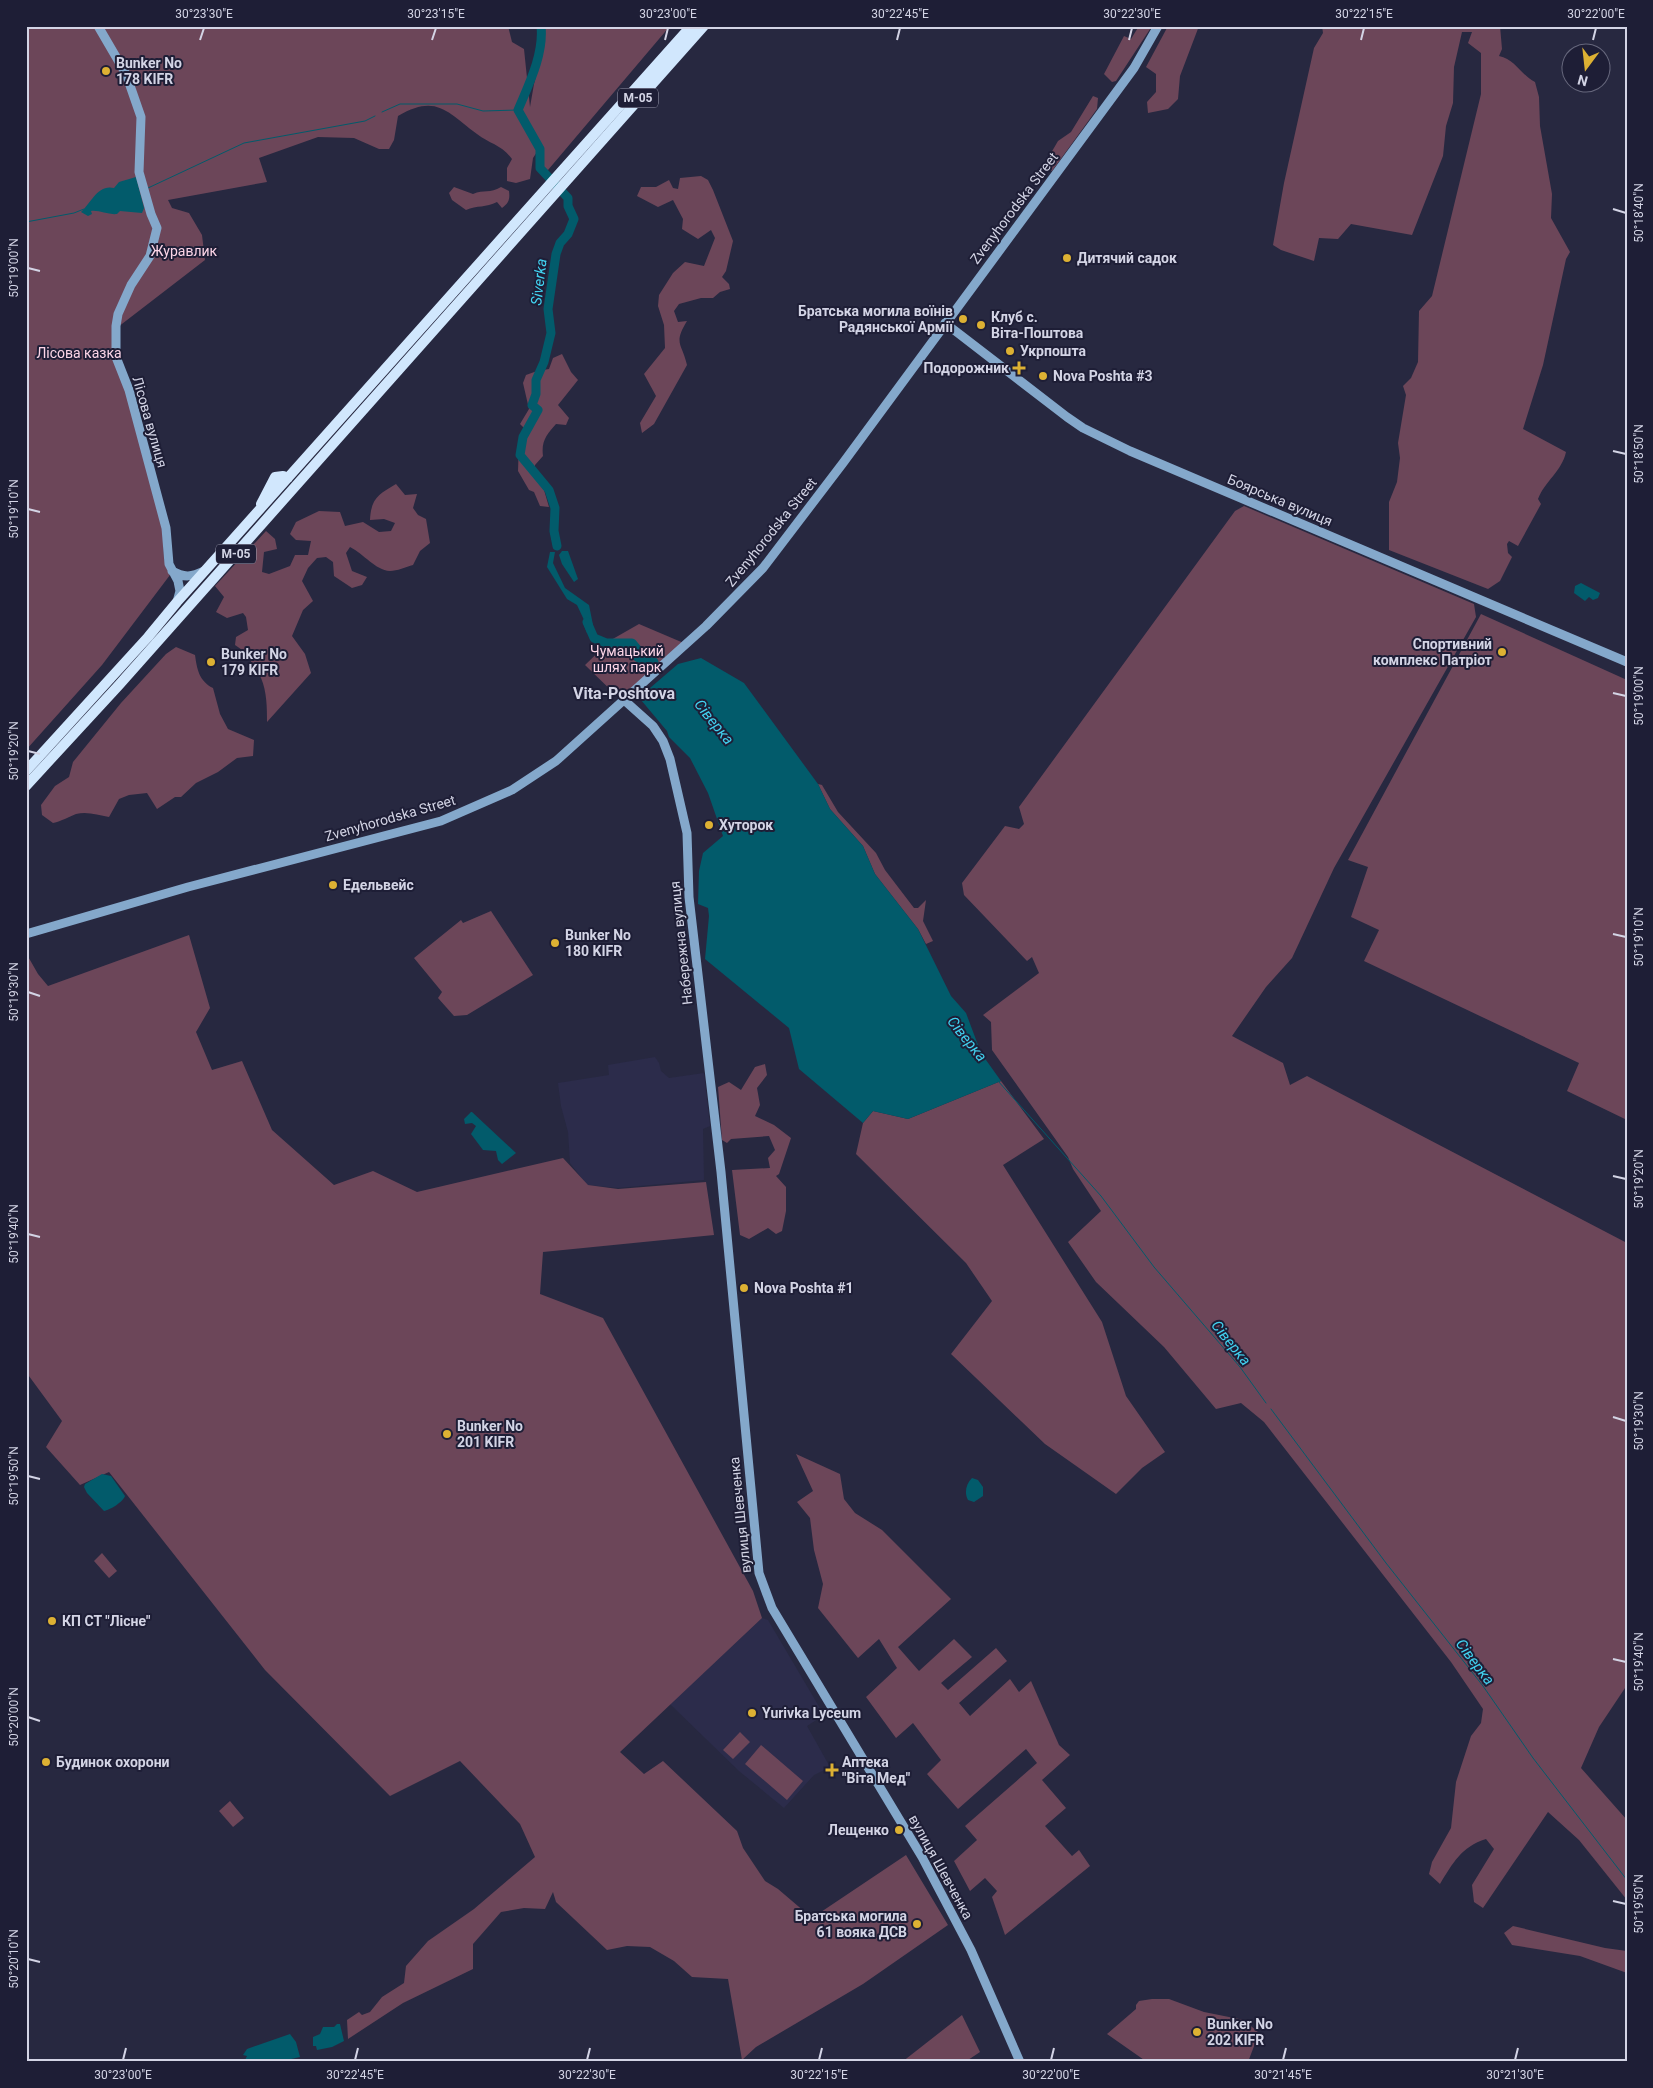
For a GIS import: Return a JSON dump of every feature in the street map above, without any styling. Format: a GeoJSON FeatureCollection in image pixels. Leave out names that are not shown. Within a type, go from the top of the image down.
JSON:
{"type":"FeatureCollection","features":[{"type":"Feature","properties":{"kind":"highway","name":"М-05"},"geometry":{"type":"LineString","coordinates":[[571,168],[691,26]]}},
{"type":"Feature","properties":{"kind":"highway","name":"М-05"},"geometry":{"type":"LineString","coordinates":[[26,771],[255,516],[274,477],[283,476],[288,478],[452,302],[571,168],[704,26]]}},
{"type":"Feature","properties":{"kind":"highway","name":"М-05"},"geometry":{"type":"LineString","coordinates":[[26,786],[268,518],[439,316]]}},
{"type":"Feature","properties":{"kind":"highway"},"geometry":{"type":"LineString","coordinates":[[268,518],[288,490],[290,485],[288,478]]}},
{"type":"Feature","properties":{"kind":"street","name":"Лісова вулиця"},"geometry":{"type":"LineString","coordinates":[[98,26],[126,74],[141,117],[139,172],[157,228],[150,256],[131,285],[118,314],[116,357],[129,390],[166,528],[169,564],[178,581],[180,591],[177,602]]}},
{"type":"Feature","properties":{"kind":"street","name":"Zvenyhorodska Street"},"geometry":{"type":"LineString","coordinates":[[26,934],[188,887],[426,825],[461,813],[512,790],[542,771],[582,739],[723,611],[763,568],[843,463],[1134,68],[1158,26]]}},
{"type":"Feature","properties":{"kind":"street","name":"Боярська вулиця"},"geometry":{"type":"LineString","coordinates":[[945,323],[1067,417],[1094,434],[1354,548],[1627,662]]}},
{"type":"Feature","properties":{"kind":"street"},"geometry":{"type":"LineString","coordinates":[[172,571],[181,576],[188,577],[209,567]]}},
{"type":"Feature","properties":{"kind":"street","name":"Набережна вулиця"},"geometry":{"type":"LineString","coordinates":[[624,700],[653,726],[663,741],[670,758],[686,826],[692,934],[724,1201]]}},
{"type":"Feature","properties":{"kind":"street","name":"вулиця Шевченка"},"geometry":{"type":"LineString","coordinates":[[724,1201],[759,1574],[772,1608],[922,1857],[971,1950],[1020,2062]]}},
{"type":"Feature","properties":{"kind":"shaded area"},"geometry":{"type":"Polygon","coordinates":[[[655,1057],[661,1071],[669,1078],[704,1073],[710,1126],[703,1129],[704,1180],[618,1188],[587,1185],[570,1163],[568,1132],[561,1106],[558,1083],[609,1075],[608,1065],[655,1057]]]}},
{"type":"Feature","properties":{"kind":"shaded area","name":"Yurivka Lyceum"},"geometry":{"type":"Polygon","coordinates":[[[762,1618],[768,1620],[824,1715],[807,1726],[830,1767],[814,1775],[784,1808],[739,1771],[670,1704],[762,1618]]]}},
{"type":"Feature","properties":{"kind":"green space"},"geometry":{"type":"Polygon","coordinates":[[[26,26],[508,26],[512,42],[524,49],[530,107],[545,43],[544,26],[670,26],[548,170],[540,168],[537,152],[533,158],[530,179],[516,183],[507,181],[507,168],[512,159],[508,154],[450,113],[441,108],[423,106],[411,109],[398,116],[394,140],[389,149],[379,149],[354,138],[318,137],[259,158],[267,182],[168,200],[172,208],[189,213],[202,235],[205,260],[118,327],[114,339],[163,528],[164,559],[170,575],[102,665],[26,750],[26,26]]]}},
{"type":"Feature","properties":{"kind":"green space"},"geometry":{"type":"Polygon","coordinates":[[[1139,26],[1152,26],[1116,81],[1112,82],[1104,74],[1124,36],[1131,39],[1139,26]]]}},
{"type":"Feature","properties":{"kind":"green space"},"geometry":{"type":"Polygon","coordinates":[[[1168,26],[1199,26],[1180,76],[1178,99],[1168,109],[1148,113],[1147,102],[1156,92],[1156,74],[1146,67],[1168,26]]]}},
{"type":"Feature","properties":{"kind":"green space"},"geometry":{"type":"Polygon","coordinates":[[[1322,26],[1500,26],[1502,49],[1499,56],[1509,60],[1535,82],[1539,97],[1540,126],[1552,194],[1551,218],[1570,252],[1566,259],[1543,365],[1523,429],[1566,452],[1561,465],[1541,493],[1538,499],[1541,504],[1518,546],[1509,541],[1507,544],[1508,553],[1512,557],[1500,581],[1488,589],[1389,550],[1389,502],[1397,482],[1400,458],[1398,443],[1406,395],[1403,386],[1411,378],[1418,362],[1419,311],[1432,296],[1481,94],[1481,53],[1468,43],[1472,32],[1462,32],[1454,67],[1453,103],[1446,126],[1443,156],[1412,235],[1351,224],[1338,239],[1319,238],[1314,261],[1281,250],[1273,245],[1284,183],[1314,48],[1323,33],[1322,26]]]}},
{"type":"Feature","properties":{"kind":"green space"},"geometry":{"type":"Polygon","coordinates":[[[1093,96],[1098,98],[1097,109],[1052,171],[1049,170],[1051,153],[1058,141],[1071,132],[1093,96]]]}},
{"type":"Feature","properties":{"kind":"green space"},"geometry":{"type":"Polygon","coordinates":[[[701,176],[708,180],[713,190],[733,241],[726,271],[722,277],[729,284],[730,289],[720,292],[713,298],[701,298],[679,304],[674,311],[678,322],[687,321],[680,334],[680,343],[687,365],[654,424],[642,433],[640,423],[656,396],[644,374],[665,348],[664,325],[658,306],[659,295],[673,273],[685,262],[704,266],[715,238],[711,230],[698,239],[682,229],[683,219],[673,200],[658,207],[637,196],[641,187],[656,187],[669,180],[673,188],[678,189],[680,178],[701,176]]]}},
{"type":"Feature","properties":{"kind":"green space"},"geometry":{"type":"Polygon","coordinates":[[[454,187],[473,194],[501,187],[509,191],[508,203],[502,208],[497,202],[466,210],[452,200],[449,193],[454,187]]]}},
{"type":"Feature","properties":{"kind":"green space"},"geometry":{"type":"Polygon","coordinates":[[[562,354],[571,372],[578,380],[558,405],[569,418],[566,425],[556,424],[550,431],[545,438],[543,456],[535,465],[534,476],[544,490],[549,507],[540,506],[534,492],[529,490],[518,471],[519,441],[524,428],[520,424],[529,409],[523,383],[526,375],[549,369],[553,358],[562,354]]]}},
{"type":"Feature","properties":{"kind":"green space"},"geometry":{"type":"Polygon","coordinates":[[[396,484],[405,495],[417,494],[413,508],[418,515],[426,519],[430,543],[420,551],[413,565],[390,571],[374,565],[350,547],[346,553],[352,571],[367,577],[362,585],[352,588],[334,576],[333,562],[326,557],[317,558],[308,568],[302,581],[313,601],[303,610],[292,636],[305,654],[311,673],[267,722],[266,694],[261,678],[248,654],[235,645],[236,637],[248,630],[246,617],[243,613],[227,618],[216,612],[224,597],[215,586],[266,531],[275,539],[277,549],[264,552],[262,572],[269,574],[290,566],[295,555],[308,555],[311,541],[296,540],[290,534],[296,522],[319,511],[340,512],[345,526],[363,522],[379,532],[391,531],[395,523],[384,519],[370,520],[372,506],[377,497],[396,484]]]}},
{"type":"Feature","properties":{"kind":"green space"},"geometry":{"type":"Polygon","coordinates":[[[1244,506],[1474,604],[1476,617],[1334,868],[1292,958],[1266,987],[1232,1036],[1283,1063],[1290,1085],[1307,1076],[1627,1243],[1627,1685],[1599,1727],[1581,1768],[1627,1820],[1627,1900],[1579,1840],[1548,1812],[1483,1908],[1474,1902],[1472,1885],[1494,1849],[1486,1839],[1477,1842],[1464,1851],[1440,1884],[1429,1874],[1432,1862],[1451,1828],[1456,1782],[1471,1736],[1481,1723],[1483,1709],[1451,1662],[1264,1422],[1241,1403],[1216,1409],[1164,1347],[1096,1282],[1068,1242],[1101,1211],[1073,1169],[1068,1157],[992,1050],[991,1022],[983,1015],[1039,973],[1032,957],[1027,961],[964,895],[962,883],[1005,826],[1019,829],[1024,824],[1019,807],[1235,511],[1244,506]]]}},
{"type":"Feature","properties":{"kind":"green space"},"geometry":{"type":"Polygon","coordinates":[[[1481,614],[1627,680],[1627,1120],[1567,1091],[1579,1063],[1364,961],[1379,930],[1351,917],[1368,867],[1348,860],[1481,614]]]}},
{"type":"Feature","properties":{"kind":"green space","name":"Чумацький шлях парк"},"geometry":{"type":"Polygon","coordinates":[[[639,624],[686,644],[619,698],[585,665],[611,640],[639,624]]]}},
{"type":"Feature","properties":{"kind":"green space"},"geometry":{"type":"Polygon","coordinates":[[[176,647],[195,655],[200,674],[205,682],[213,688],[220,714],[228,729],[254,740],[253,756],[237,758],[218,772],[196,783],[181,797],[175,797],[157,809],[147,793],[129,795],[119,799],[109,817],[80,813],[53,823],[42,815],[41,805],[55,786],[69,777],[73,762],[121,703],[166,654],[176,647]]]}},
{"type":"Feature","properties":{"kind":"green space"},"geometry":{"type":"Polygon","coordinates":[[[818,784],[822,785],[838,812],[876,853],[885,870],[914,908],[918,908],[926,900],[923,921],[933,941],[926,944],[918,929],[875,874],[863,846],[830,809],[818,784]]]}},
{"type":"Feature","properties":{"kind":"green space"},"geometry":{"type":"Polygon","coordinates":[[[491,911],[533,975],[467,1015],[454,1016],[438,998],[442,992],[414,958],[461,920],[463,923],[491,911]]]}},
{"type":"Feature","properties":{"kind":"green space"},"geometry":{"type":"Polygon","coordinates":[[[189,935],[210,1008],[196,1032],[212,1070],[242,1061],[272,1130],[334,1185],[373,1171],[417,1192],[563,1158],[588,1185],[618,1189],[706,1182],[714,1235],[543,1252],[540,1294],[603,1318],[753,1591],[762,1618],[620,1752],[644,1774],[663,1761],[737,1831],[743,1848],[765,1881],[778,1889],[812,1918],[906,1855],[948,1925],[863,1984],[756,2047],[742,2060],[728,1979],[692,1977],[674,1961],[650,1947],[627,1946],[607,1950],[556,1902],[553,1892],[545,1909],[524,1908],[501,1912],[473,1944],[473,1969],[403,2003],[348,2039],[347,2020],[359,2012],[362,2015],[370,2012],[382,1997],[404,1983],[406,1966],[428,1941],[474,1909],[535,1857],[520,1824],[460,1761],[390,1796],[265,1670],[109,1472],[80,1485],[46,1447],[62,1421],[26,1372],[26,953],[38,974],[48,986],[189,935]]]}},
{"type":"Feature","properties":{"kind":"green space"},"geometry":{"type":"Polygon","coordinates":[[[765,1064],[767,1075],[757,1088],[760,1105],[755,1116],[774,1125],[791,1138],[779,1174],[776,1176],[786,1187],[786,1211],[782,1231],[776,1234],[768,1228],[749,1239],[740,1235],[732,1170],[770,1168],[768,1158],[775,1150],[769,1136],[731,1139],[727,1143],[722,1140],[718,1087],[729,1082],[741,1090],[755,1067],[765,1064]]]}},
{"type":"Feature","properties":{"kind":"green space"},"geometry":{"type":"Polygon","coordinates":[[[1001,1081],[1044,1139],[1003,1165],[1102,1322],[1126,1396],[1165,1452],[1142,1468],[1116,1494],[1045,1444],[951,1354],[992,1301],[966,1263],[856,1154],[863,1123],[873,1111],[908,1119],[1001,1081]]]}},
{"type":"Feature","properties":{"kind":"green space"},"geometry":{"type":"Polygon","coordinates":[[[796,1454],[840,1474],[844,1499],[855,1513],[882,1530],[951,1599],[898,1647],[919,1671],[954,1639],[972,1657],[941,1683],[948,1690],[996,1648],[1007,1661],[959,1703],[970,1716],[1010,1679],[1019,1692],[1031,1681],[1059,1745],[1070,1755],[1042,1780],[1066,1808],[1045,1826],[1072,1856],[1079,1850],[1090,1866],[1005,1935],[992,1897],[997,1891],[985,1878],[970,1891],[954,1861],[977,1840],[965,1826],[1037,1763],[1026,1749],[958,1809],[927,1774],[941,1760],[913,1723],[896,1738],[866,1697],[897,1668],[879,1639],[858,1658],[818,1608],[823,1584],[814,1550],[810,1518],[797,1502],[813,1491],[796,1454]]]}},
{"type":"Feature","properties":{"kind":"green space"},"geometry":{"type":"Polygon","coordinates":[[[102,1553],[117,1571],[109,1578],[94,1561],[102,1553]]]}},
{"type":"Feature","properties":{"kind":"green space"},"geometry":{"type":"Polygon","coordinates":[[[740,1732],[750,1742],[733,1759],[723,1750],[740,1732]]]}},
{"type":"Feature","properties":{"kind":"green space"},"geometry":{"type":"Polygon","coordinates":[[[761,1745],[803,1781],[787,1800],[745,1764],[761,1745]]]}},
{"type":"Feature","properties":{"kind":"green space"},"geometry":{"type":"Polygon","coordinates":[[[230,1801],[244,1818],[233,1827],[219,1811],[230,1801]]]}},
{"type":"Feature","properties":{"kind":"green space"},"geometry":{"type":"Polygon","coordinates":[[[1513,1926],[1605,1948],[1627,1951],[1627,1973],[1580,1956],[1512,1945],[1504,1933],[1513,1926]]]}},
{"type":"Feature","properties":{"kind":"green space"},"geometry":{"type":"Polygon","coordinates":[[[1169,1999],[1204,2012],[1244,2020],[1259,2033],[1248,2062],[1147,2062],[1107,2034],[1136,2009],[1139,2001],[1169,1999]]]}},
{"type":"Feature","properties":{"kind":"green space"},"geometry":{"type":"Polygon","coordinates":[[[962,2015],[980,2052],[965,2062],[902,2062],[962,2015]]]}},
{"type":"Feature","properties":{"kind":"water"},"geometry":{"type":"Polygon","coordinates":[[[136,177],[144,208],[142,213],[120,211],[114,214],[91,211],[92,214],[88,216],[81,212],[99,191],[114,188],[119,182],[136,177]]]}},
{"type":"Feature","properties":{"kind":"water"},"geometry":{"type":"Polygon","coordinates":[[[562,551],[568,551],[578,579],[574,582],[562,564],[559,555],[562,551]]]}},
{"type":"Feature","properties":{"kind":"water"},"geometry":{"type":"Polygon","coordinates":[[[550,552],[555,552],[553,563],[565,588],[589,605],[593,625],[590,632],[587,633],[583,623],[584,620],[577,605],[567,599],[547,567],[550,552]]]}},
{"type":"Feature","properties":{"kind":"water"},"geometry":{"type":"Polygon","coordinates":[[[1581,583],[1600,593],[1598,598],[1593,600],[1589,597],[1585,601],[1574,593],[1575,586],[1581,583]]]}},
{"type":"Feature","properties":{"kind":"water"},"geometry":{"type":"Polygon","coordinates":[[[632,643],[646,648],[649,657],[645,664],[636,662],[633,659],[629,650],[632,643]]]}},
{"type":"Feature","properties":{"kind":"water"},"geometry":{"type":"Polygon","coordinates":[[[701,658],[744,683],[818,784],[830,809],[863,846],[875,874],[918,929],[951,996],[966,1013],[981,1053],[1001,1081],[908,1119],[873,1111],[863,1123],[799,1069],[789,1028],[705,959],[709,916],[708,908],[698,904],[699,871],[703,853],[723,836],[708,793],[690,758],[669,737],[667,731],[641,700],[643,694],[678,664],[701,658]]]}},
{"type":"Feature","properties":{"kind":"water"},"geometry":{"type":"Polygon","coordinates":[[[471,1112],[516,1153],[502,1164],[498,1160],[496,1151],[483,1150],[471,1134],[476,1126],[472,1123],[465,1124],[464,1119],[471,1112]]]}},
{"type":"Feature","properties":{"kind":"water"},"geometry":{"type":"Polygon","coordinates":[[[102,1474],[111,1476],[125,1496],[122,1501],[104,1511],[87,1493],[84,1487],[85,1484],[102,1474]]]}},
{"type":"Feature","properties":{"kind":"water"},"geometry":{"type":"Polygon","coordinates":[[[972,1478],[978,1480],[983,1487],[983,1496],[974,1502],[968,1500],[966,1494],[967,1486],[972,1478]]]}},
{"type":"Feature","properties":{"kind":"water"},"geometry":{"type":"Polygon","coordinates":[[[340,2024],[344,2041],[332,2047],[317,2050],[316,2046],[313,2046],[313,2037],[320,2034],[323,2027],[334,2027],[340,2024]]]}},
{"type":"Feature","properties":{"kind":"water"},"geometry":{"type":"Polygon","coordinates":[[[290,2034],[296,2042],[300,2057],[287,2060],[244,2062],[247,2056],[243,2055],[247,2049],[290,2034]]]}},
{"type":"Feature","properties":{"kind":"waterway","name":"Siverka"},"geometry":{"type":"LineString","coordinates":[[541,26],[538,58],[518,110],[540,149],[540,168],[568,198],[568,206],[574,219],[568,234],[560,243],[556,254],[548,309],[551,333],[544,362],[536,380],[536,394],[532,405],[538,410],[523,437],[520,455],[549,490],[555,508],[554,531],[557,546]]}},
{"type":"Feature","properties":{"kind":"waterway"},"geometry":{"type":"LineString","coordinates":[[382,112],[400,104],[457,104],[483,111],[518,110]]}},
{"type":"Feature","properties":{"kind":"waterway"},"geometry":{"type":"LineString","coordinates":[[148,188],[244,143],[365,121],[375,116]]}},
{"type":"Feature","properties":{"kind":"waterway"},"geometry":{"type":"LineString","coordinates":[[26,222],[74,213],[84,209]]}},
{"type":"Feature","properties":{"kind":"waterway","name":"Siverka"},"geometry":{"type":"LineString","coordinates":[[587,622],[594,638],[606,643],[632,643],[647,661],[654,662]]}},
{"type":"Feature","properties":{"kind":"waterway","name":"Сіверка"},"geometry":{"type":"LineString","coordinates":[[998,1081],[1101,1196],[1154,1267],[1240,1367],[1266,1403]]}},
{"type":"Feature","properties":{"kind":"waterway","name":"Сіверка"},"geometry":{"type":"LineString","coordinates":[[1271,1409],[1386,1563],[1483,1686],[1533,1758],[1627,1880]]}},
{"type":"Feature","properties":{"kind":"place","name":"Bunker No 178 KIFR"},"geometry":{"type":"Point","coordinates":[106,71]}},
{"type":"Feature","properties":{"kind":"place","name":"Дитячий садок"},"geometry":{"type":"Point","coordinates":[1067,258]}},
{"type":"Feature","properties":{"kind":"place","name":"Братська могила воїнів Радянської Армії"},"geometry":{"type":"Point","coordinates":[963,319]}},
{"type":"Feature","properties":{"kind":"place","name":"Клуб с. Віта-Поштова"},"geometry":{"type":"Point","coordinates":[981,325]}},
{"type":"Feature","properties":{"kind":"place","name":"Укрпошта"},"geometry":{"type":"Point","coordinates":[1010,351]}},
{"type":"Feature","properties":{"kind":"place","name":"Подорожник"},"geometry":{"type":"Point","coordinates":[1019,368]}},
{"type":"Feature","properties":{"kind":"place","name":"Nova Poshta #3"},"geometry":{"type":"Point","coordinates":[1043,376]}},
{"type":"Feature","properties":{"kind":"place","name":"Спортивний комплекс Патріот"},"geometry":{"type":"Point","coordinates":[1502,652]}},
{"type":"Feature","properties":{"kind":"place","name":"Bunker No 179 KIFR"},"geometry":{"type":"Point","coordinates":[211,662]}},
{"type":"Feature","properties":{"kind":"place","name":"Хуторок"},"geometry":{"type":"Point","coordinates":[709,825]}},
{"type":"Feature","properties":{"kind":"place","name":"Едельвейс"},"geometry":{"type":"Point","coordinates":[333,885]}},
{"type":"Feature","properties":{"kind":"place","name":"Bunker No 180 KIFR"},"geometry":{"type":"Point","coordinates":[555,943]}},
{"type":"Feature","properties":{"kind":"place","name":"Nova Poshta #1"},"geometry":{"type":"Point","coordinates":[744,1288]}},
{"type":"Feature","properties":{"kind":"place","name":"Bunker No 201 KIFR"},"geometry":{"type":"Point","coordinates":[447,1434]}},
{"type":"Feature","properties":{"kind":"place","name":"КП СТ \"Лісне\""},"geometry":{"type":"Point","coordinates":[52,1621]}},
{"type":"Feature","properties":{"kind":"place","name":"Yurivka Lyceum"},"geometry":{"type":"Point","coordinates":[752,1713]}},
{"type":"Feature","properties":{"kind":"place","name":"Будинок охорони"},"geometry":{"type":"Point","coordinates":[46,1762]}},
{"type":"Feature","properties":{"kind":"place","name":"Аптека \"Віта Мед\""},"geometry":{"type":"Point","coordinates":[832,1770]}},
{"type":"Feature","properties":{"kind":"place","name":"Лещенко"},"geometry":{"type":"Point","coordinates":[899,1830]}},
{"type":"Feature","properties":{"kind":"place","name":"Братська могила 61 вояка ДСВ"},"geometry":{"type":"Point","coordinates":[917,1924]}},
{"type":"Feature","properties":{"kind":"place","name":"Bunker No 202 KIFR"},"geometry":{"type":"Point","coordinates":[1197,2032]}},
{"type":"Feature","properties":{"kind":"district","name":"Vita-Poshtova"},"geometry":{"type":"Point","coordinates":[624,693]}},
{"type":"Feature","properties":{"kind":"park label","name":"Журавлик"},"geometry":{"type":"Point","coordinates":[184,251]}},
{"type":"Feature","properties":{"kind":"park label","name":"Лісова казка"},"geometry":{"type":"Point","coordinates":[79,353]}}]}
